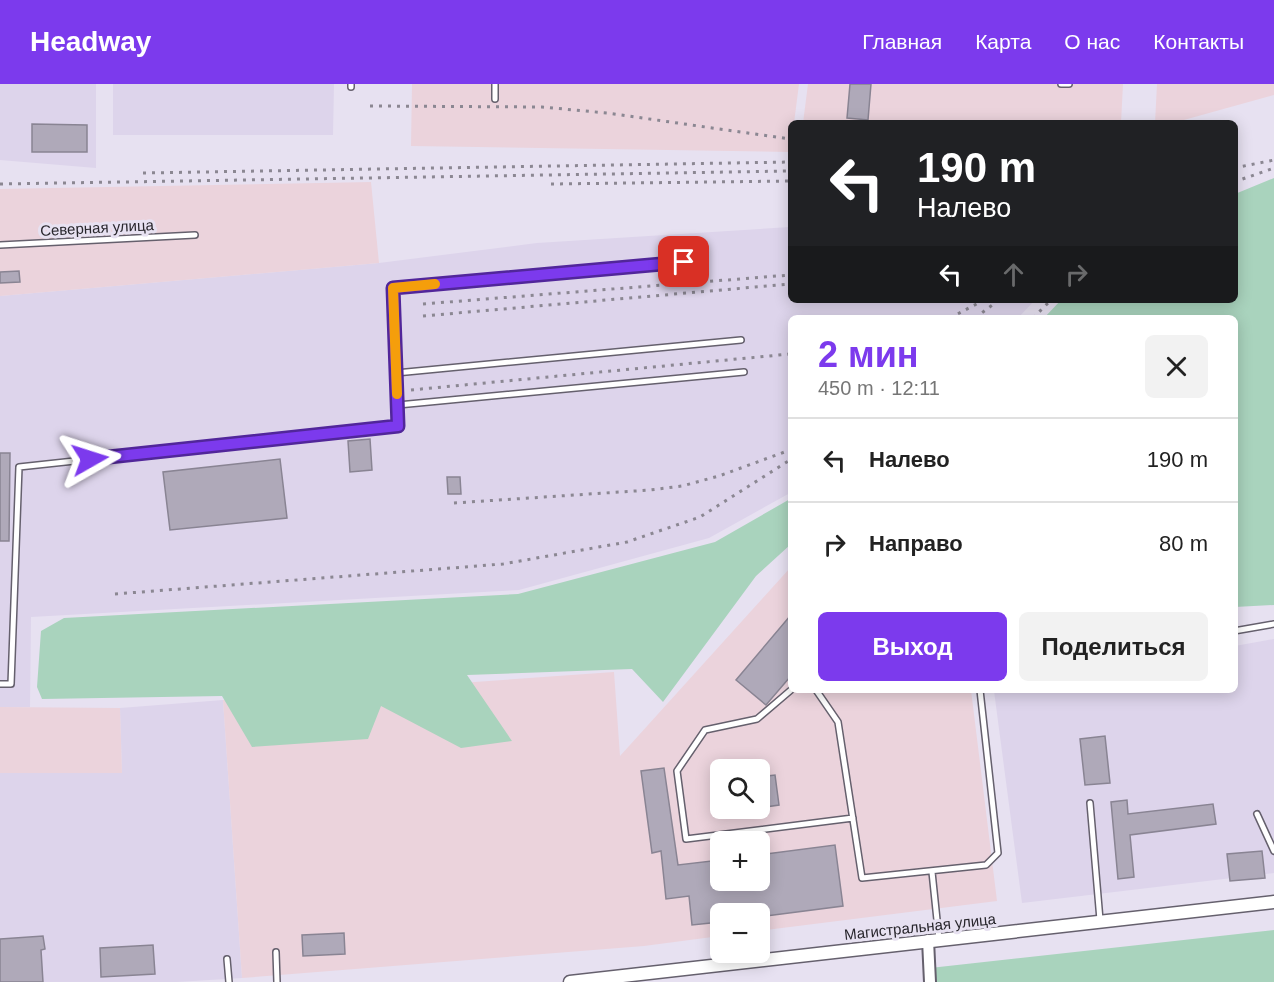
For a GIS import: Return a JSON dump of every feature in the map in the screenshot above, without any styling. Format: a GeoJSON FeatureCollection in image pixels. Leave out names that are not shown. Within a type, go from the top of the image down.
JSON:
{"type":"FeatureCollection","features":[{"type":"Feature","properties":{"kind":"street","name":"Магистральная улица"},"geometry":{"type":"LineString","coordinates":[[570,982],[635,978],[933,939],[1100,923],[1274,902]]}},
{"type":"Feature","properties":{"kind":"street"},"geometry":{"type":"LineString","coordinates":[[930,982],[933,939]]}},
{"type":"Feature","properties":{"kind":"lane"},"geometry":{"type":"LineString","coordinates":[[495,84],[495,99]]}},
{"type":"Feature","properties":{"kind":"lane"},"geometry":{"type":"LineString","coordinates":[[1061,84],[1069,84]]}},
{"type":"Feature","properties":{"kind":"lane","name":"Северная улица"},"geometry":{"type":"LineString","coordinates":[[0,245],[195,235]]}},
{"type":"Feature","properties":{"kind":"lane"},"geometry":{"type":"LineString","coordinates":[[0,684],[11,684],[19,467],[398,426],[393,288],[684,262]]}},
{"type":"Feature","properties":{"kind":"lane"},"geometry":{"type":"LineString","coordinates":[[396,373],[741,340]]}},
{"type":"Feature","properties":{"kind":"lane"},"geometry":{"type":"LineString","coordinates":[[398,405],[744,372]]}},
{"type":"Feature","properties":{"kind":"lane"},"geometry":{"type":"LineString","coordinates":[[1238,630],[1274,624]]}},
{"type":"Feature","properties":{"kind":"lane"},"geometry":{"type":"LineString","coordinates":[[788,693],[757,719],[705,730],[676,771],[686,839],[853,818]]}},
{"type":"Feature","properties":{"kind":"lane"},"geometry":{"type":"LineString","coordinates":[[818,693],[838,722],[862,878],[986,865],[998,853],[980,693]]}},
{"type":"Feature","properties":{"kind":"lane"},"geometry":{"type":"LineString","coordinates":[[1090,802],[1100,923]]}},
{"type":"Feature","properties":{"kind":"lane"},"geometry":{"type":"LineString","coordinates":[[1257,814],[1274,851]]}},
{"type":"Feature","properties":{"kind":"lane"},"geometry":{"type":"LineString","coordinates":[[932,872],[933,939]]}},
{"type":"Feature","properties":{"kind":"lane"},"geometry":{"type":"LineString","coordinates":[[276,952],[278,982]]}},
{"type":"Feature","properties":{"kind":"lane"},"geometry":{"type":"LineString","coordinates":[[227,958],[229,982]]}},
{"type":"Feature","properties":{"kind":"shaded area"},"geometry":{"type":"Polygon","coordinates":[[[0,84],[96,84],[96,168],[0,160],[0,84]]]}},
{"type":"Feature","properties":{"kind":"shaded area"},"geometry":{"type":"Polygon","coordinates":[[[113,84],[334,84],[333,135],[113,135],[113,84]]]}},
{"type":"Feature","properties":{"kind":"shaded area"},"geometry":{"type":"Polygon","coordinates":[[[412,84],[799,84],[794,120],[788,120],[788,152],[411,146],[412,84]]]}},
{"type":"Feature","properties":{"kind":"shaded area"},"geometry":{"type":"Polygon","coordinates":[[[808,84],[1123,84],[1121,120],[803,120],[808,84]]]}},
{"type":"Feature","properties":{"kind":"shaded area"},"geometry":{"type":"Polygon","coordinates":[[[1157,84],[1274,84],[1274,95],[1184,120],[1155,120],[1157,84]]]}},
{"type":"Feature","properties":{"kind":"shaded area"},"geometry":{"type":"Polygon","coordinates":[[[371,182],[379,263],[0,296],[0,189],[371,182]]]}},
{"type":"Feature","properties":{"kind":"shaded area"},"geometry":{"type":"Polygon","coordinates":[[[788,227],[788,303],[1032,303],[1021,315],[788,315],[788,494],[709,538],[519,590],[31,617],[30,707],[0,707],[0,296],[379,263],[537,243],[788,227]]]}},
{"type":"Feature","properties":{"kind":"shaded area"},"geometry":{"type":"Polygon","coordinates":[[[788,570],[788,693],[971,693],[997,901],[770,930],[770,903],[710,903],[710,937],[644,946],[242,978],[223,700],[614,672],[620,756],[788,570]]]}},
{"type":"Feature","properties":{"kind":"shaded area"},"geometry":{"type":"Polygon","coordinates":[[[1274,639],[1274,873],[1022,903],[994,693],[1238,693],[1238,645],[1274,639]]]}},
{"type":"Feature","properties":{"kind":"shaded area"},"geometry":{"type":"Polygon","coordinates":[[[223,700],[242,978],[177,982],[0,982],[0,773],[122,773],[120,708],[223,700]]]}},
{"type":"Feature","properties":{"kind":"shaded area"},"geometry":{"type":"Polygon","coordinates":[[[0,707],[120,708],[122,773],[0,773],[0,707]]]}},
{"type":"Feature","properties":{"kind":"green space"},"geometry":{"type":"Polygon","coordinates":[[[1274,178],[1274,605],[1238,607],[1238,315],[1047,315],[1058,303],[1238,303],[1238,193],[1274,178]]]}},
{"type":"Feature","properties":{"kind":"green space"},"geometry":{"type":"Polygon","coordinates":[[[788,500],[788,547],[756,576],[663,702],[632,669],[467,675],[512,741],[461,748],[381,706],[368,739],[252,747],[222,696],[42,699],[37,687],[41,631],[64,618],[518,594],[715,542],[788,500]]]}},
{"type":"Feature","properties":{"kind":"green space"},"geometry":{"type":"Polygon","coordinates":[[[1274,930],[1274,982],[930,982],[930,968],[1274,930]]]}},
{"type":"Feature","properties":{"kind":"building"},"geometry":{"type":"Polygon","coordinates":[[[850,84],[871,84],[868,120],[847,118],[850,84]]]}},
{"type":"Feature","properties":{"kind":"building"},"geometry":{"type":"Polygon","coordinates":[[[32,124],[87,125],[87,152],[32,152],[32,124]]]}},
{"type":"Feature","properties":{"kind":"building"},"geometry":{"type":"Polygon","coordinates":[[[19,271],[20,282],[0,283],[0,272],[19,271]]]}},
{"type":"Feature","properties":{"kind":"building"},"geometry":{"type":"Polygon","coordinates":[[[370,439],[372,470],[350,472],[348,441],[370,439]]]}},
{"type":"Feature","properties":{"kind":"building"},"geometry":{"type":"Polygon","coordinates":[[[0,453],[10,453],[9,541],[0,541],[0,453]]]}},
{"type":"Feature","properties":{"kind":"building"},"geometry":{"type":"Polygon","coordinates":[[[280,459],[287,518],[170,530],[163,472],[280,459]]]}},
{"type":"Feature","properties":{"kind":"building"},"geometry":{"type":"Polygon","coordinates":[[[447,477],[460,477],[461,494],[448,494],[447,477]]]}},
{"type":"Feature","properties":{"kind":"building"},"geometry":{"type":"Polygon","coordinates":[[[788,618],[788,679],[766,705],[736,680],[788,618]]]}},
{"type":"Feature","properties":{"kind":"building"},"geometry":{"type":"Polygon","coordinates":[[[1105,736],[1110,783],[1085,785],[1080,739],[1105,736]]]}},
{"type":"Feature","properties":{"kind":"building"},"geometry":{"type":"Polygon","coordinates":[[[664,768],[678,865],[710,861],[710,891],[770,891],[770,854],[835,845],[843,906],[770,916],[770,903],[710,903],[710,923],[692,925],[689,896],[666,899],[661,851],[652,853],[641,771],[664,768]]]}},
{"type":"Feature","properties":{"kind":"building"},"geometry":{"type":"Polygon","coordinates":[[[775,775],[779,805],[770,806],[770,776],[775,775]]]}},
{"type":"Feature","properties":{"kind":"building"},"geometry":{"type":"Polygon","coordinates":[[[1127,800],[1128,814],[1213,804],[1216,824],[1130,835],[1134,877],[1118,879],[1111,802],[1127,800]]]}},
{"type":"Feature","properties":{"kind":"building"},"geometry":{"type":"Polygon","coordinates":[[[1262,851],[1265,878],[1230,881],[1227,854],[1262,851]]]}},
{"type":"Feature","properties":{"kind":"building"},"geometry":{"type":"Polygon","coordinates":[[[344,933],[345,954],[303,956],[302,935],[344,933]]]}},
{"type":"Feature","properties":{"kind":"building"},"geometry":{"type":"Polygon","coordinates":[[[43,936],[45,949],[41,950],[43,982],[0,982],[0,939],[43,936]]]}},
{"type":"Feature","properties":{"kind":"building"},"geometry":{"type":"Polygon","coordinates":[[[153,945],[155,974],[101,977],[100,948],[153,945]]]}},
{"type":"Feature","properties":{"kind":"railway"},"geometry":{"type":"LineString","coordinates":[[370,106],[542,107],[607,113],[788,139]]}},
{"type":"Feature","properties":{"kind":"railway"},"geometry":{"type":"LineString","coordinates":[[1238,167],[1274,160]]}},
{"type":"Feature","properties":{"kind":"railway"},"geometry":{"type":"LineString","coordinates":[[143,173],[788,162]]}},
{"type":"Feature","properties":{"kind":"railway"},"geometry":{"type":"LineString","coordinates":[[1238,181],[1274,168]]}},
{"type":"Feature","properties":{"kind":"railway"},"geometry":{"type":"LineString","coordinates":[[0,184],[788,171]]}},
{"type":"Feature","properties":{"kind":"railway"},"geometry":{"type":"LineString","coordinates":[[551,184],[788,181]]}},
{"type":"Feature","properties":{"kind":"railway"},"geometry":{"type":"LineString","coordinates":[[423,304],[788,275]]}},
{"type":"Feature","properties":{"kind":"railway"},"geometry":{"type":"LineString","coordinates":[[423,316],[788,284]]}},
{"type":"Feature","properties":{"kind":"railway"},"geometry":{"type":"LineString","coordinates":[[956,315],[978,303]]}},
{"type":"Feature","properties":{"kind":"railway"},"geometry":{"type":"LineString","coordinates":[[979,315],[995,303]]}},
{"type":"Feature","properties":{"kind":"railway"},"geometry":{"type":"LineString","coordinates":[[1036,315],[1048,303]]}},
{"type":"Feature","properties":{"kind":"railway"},"geometry":{"type":"LineString","coordinates":[[411,390],[788,354]]}},
{"type":"Feature","properties":{"kind":"railway"},"geometry":{"type":"LineString","coordinates":[[454,503],[682,486],[719,476],[788,451]]}},
{"type":"Feature","properties":{"kind":"railway"},"geometry":{"type":"LineString","coordinates":[[115,594],[503,564],[627,542],[700,517],[788,461]]}},
{"type":"Feature","properties":{"kind":"slow traffic"},"geometry":{"type":"LineString","coordinates":[[397,394],[393,288],[435,284]]}},
{"type":"Feature","properties":{"kind":"route"},"geometry":{"type":"LineString","coordinates":[[90,459],[398,426],[393,288],[684,262]]}}]}
